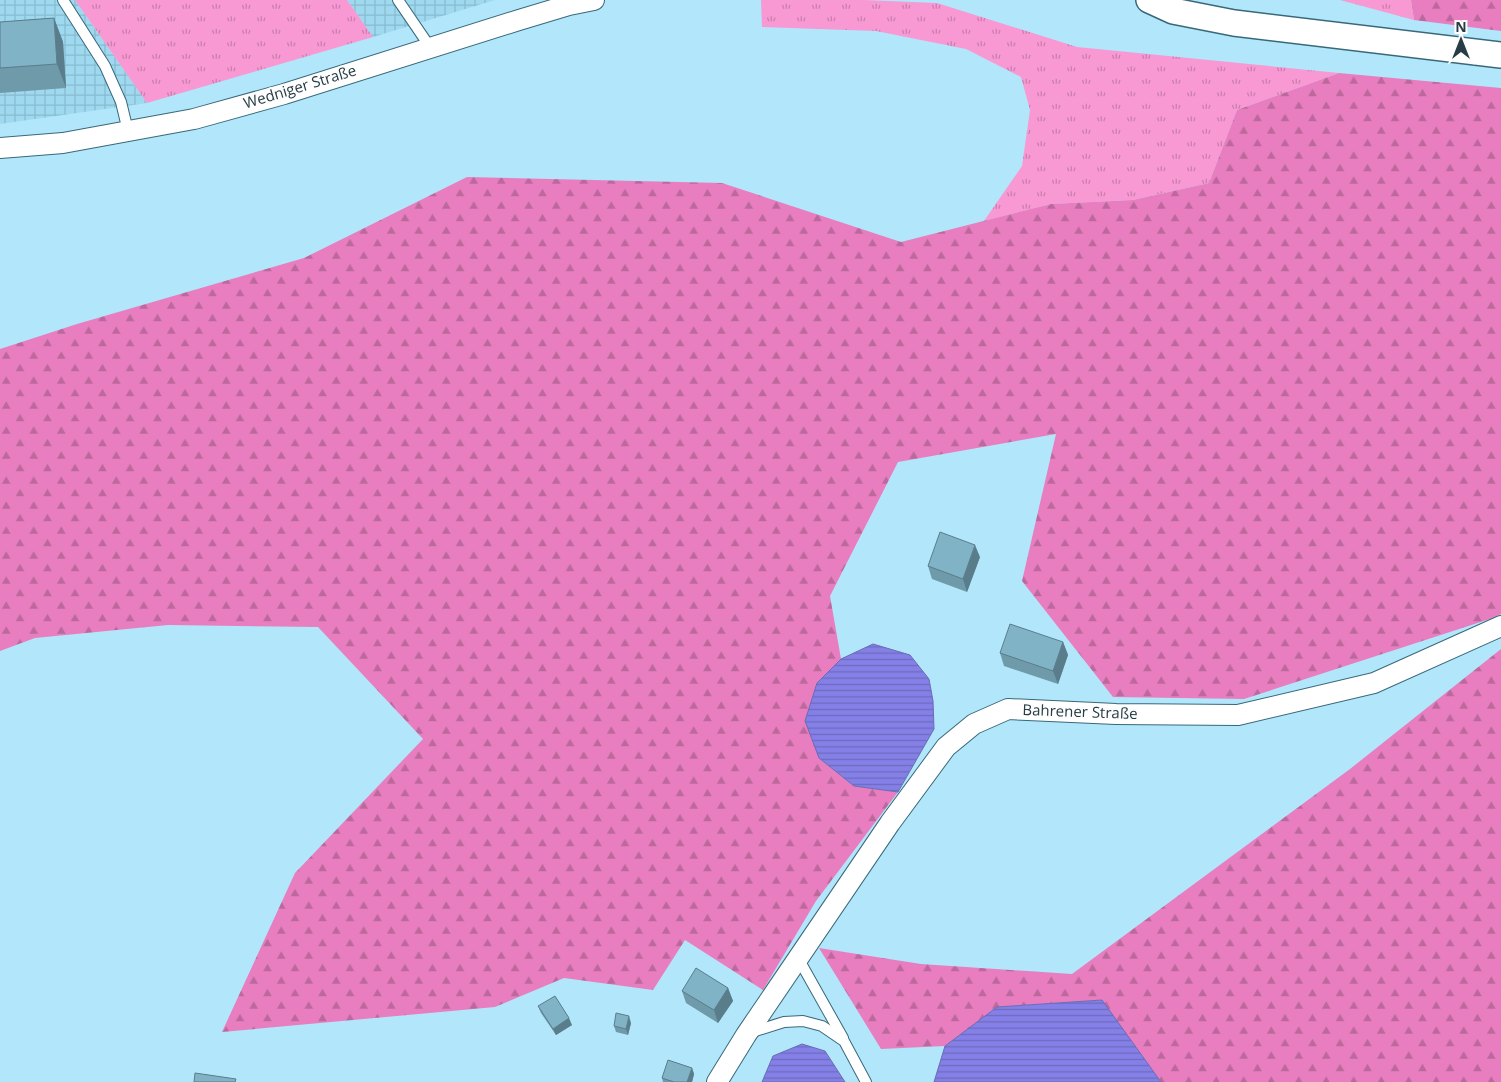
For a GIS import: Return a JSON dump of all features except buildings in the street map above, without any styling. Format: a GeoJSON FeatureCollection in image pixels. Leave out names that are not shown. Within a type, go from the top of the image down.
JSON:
{"type":"FeatureCollection","features":[{"type":"Feature","properties":{"kind":"street","name":"Wedniger Straße"},"geometry":{"type":"LineString","coordinates":[[0,148],[63,143],[194,119],[284,94],[569,5],[594,0]]}},
{"type":"Feature","properties":{"kind":"street"},"geometry":{"type":"LineString","coordinates":[[1149,0],[1173,11],[1234,23],[1501,55]]}},
{"type":"Feature","properties":{"kind":"street","name":"Bahrener Straße"},"geometry":{"type":"LineString","coordinates":[[717,1082],[746,1035],[890,823],[946,747],[974,724],[1008,709],[1116,714],[1238,715],[1374,683],[1501,626]]}},
{"type":"Feature","properties":{"kind":"lane"},"geometry":{"type":"LineString","coordinates":[[63,0],[105,66],[121,102],[128,131]]}},
{"type":"Feature","properties":{"kind":"lane"},"geometry":{"type":"LineString","coordinates":[[398,0],[430,47]]}},
{"type":"Feature","properties":{"kind":"lane"},"geometry":{"type":"LineString","coordinates":[[798,958],[859,1066],[866,1082]]}},
{"type":"Feature","properties":{"kind":"lane"},"geometry":{"type":"LineString","coordinates":[[746,1035],[784,1022],[803,1021],[822,1026],[844,1041]]}},
{"type":"Feature","properties":{"kind":"shaded area"},"geometry":{"type":"Polygon","coordinates":[[[0,0],[75,0],[147,103],[0,124],[0,0]]]}},
{"type":"Feature","properties":{"kind":"shaded area"},"geometry":{"type":"Polygon","coordinates":[[[347,0],[495,0],[373,37],[347,0]]]}},
{"type":"Feature","properties":{"kind":"shaded area"},"geometry":{"type":"Polygon","coordinates":[[[873,644],[910,655],[929,679],[933,701],[934,729],[898,792],[854,786],[819,758],[805,721],[817,683],[841,659],[873,644]]]}},
{"type":"Feature","properties":{"kind":"shaded area"},"geometry":{"type":"Polygon","coordinates":[[[1102,1000],[1161,1082],[934,1082],[945,1046],[997,1007],[1102,1000]]]}},
{"type":"Feature","properties":{"kind":"shaded area"},"geometry":{"type":"Polygon","coordinates":[[[802,1044],[825,1051],[845,1082],[762,1082],[773,1056],[802,1044]]]}},
{"type":"Feature","properties":{"kind":"green space"},"geometry":{"type":"Polygon","coordinates":[[[75,0],[347,0],[373,37],[147,103],[75,0]]]}},
{"type":"Feature","properties":{"kind":"green space"},"geometry":{"type":"Polygon","coordinates":[[[761,0],[864,0],[937,3],[1077,47],[1339,73],[1237,110],[1209,183],[1133,200],[1051,204],[984,221],[1022,166],[1030,110],[1021,77],[966,49],[876,31],[762,27],[761,0]]]}},
{"type":"Feature","properties":{"kind":"green space"},"geometry":{"type":"Polygon","coordinates":[[[1340,0],[1411,0],[1414,20],[1340,0]]]}},
{"type":"Feature","properties":{"kind":"green space"},"geometry":{"type":"Polygon","coordinates":[[[1411,0],[1501,0],[1501,31],[1414,20],[1411,0]]]}},
{"type":"Feature","properties":{"kind":"green space"},"geometry":{"type":"Polygon","coordinates":[[[1339,73],[1501,88],[1501,614],[1244,699],[1113,697],[1022,581],[1056,434],[898,462],[830,596],[841,659],[817,683],[819,758],[854,786],[898,792],[816,901],[763,990],[685,940],[653,990],[564,978],[495,1007],[222,1032],[295,873],[423,739],[318,627],[168,625],[35,638],[0,651],[0,349],[77,324],[304,258],[467,177],[722,183],[901,242],[1051,204],[1133,200],[1209,183],[1237,110],[1339,73]]]}},
{"type":"Feature","properties":{"kind":"green space"},"geometry":{"type":"Polygon","coordinates":[[[1501,649],[1501,1082],[1161,1082],[1101,1000],[997,1007],[945,1046],[881,1049],[819,948],[921,964],[1072,974],[1350,769],[1501,649]]]}}]}
